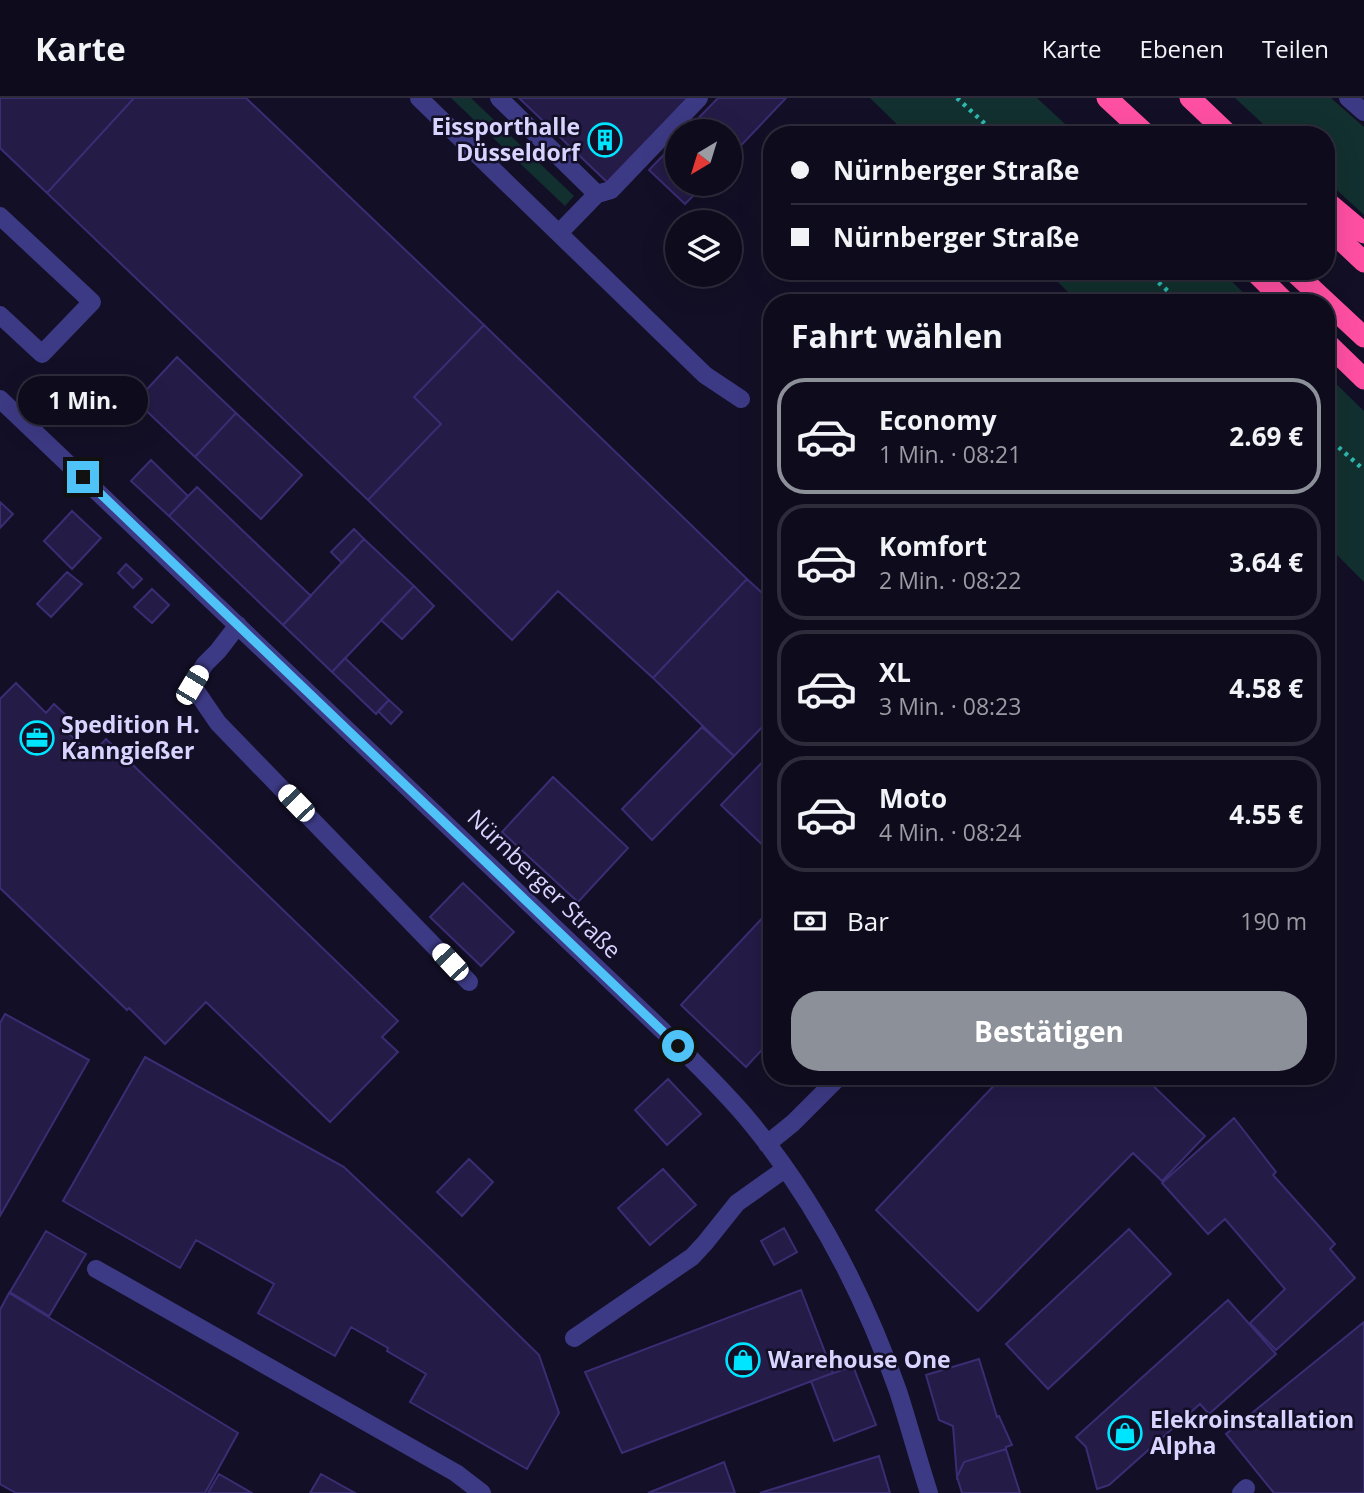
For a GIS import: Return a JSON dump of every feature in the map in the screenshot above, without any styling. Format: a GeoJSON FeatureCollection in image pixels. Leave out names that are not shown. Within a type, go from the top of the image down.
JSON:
{"type":"FeatureCollection","features":[{"type":"Feature","properties":{"kind":"highway"},"geometry":{"type":"LineString","coordinates":[[1190,98],[1220,126]]}},
{"type":"Feature","properties":{"kind":"highway"},"geometry":{"type":"LineString","coordinates":[[1111,102],[1128,126]]}},
{"type":"Feature","properties":{"kind":"highway"},"geometry":{"type":"LineString","coordinates":[[1111,102],[1137,126]]}},
{"type":"Feature","properties":{"kind":"highway"},"geometry":{"type":"LineString","coordinates":[[1335,209],[1364,233]]}},
{"type":"Feature","properties":{"kind":"highway"},"geometry":{"type":"LineString","coordinates":[[1335,235],[1364,262]]}},
{"type":"Feature","properties":{"kind":"highway"},"geometry":{"type":"LineString","coordinates":[[1263,280],[1277,294]]}},
{"type":"Feature","properties":{"kind":"highway"},"geometry":{"type":"LineString","coordinates":[[1303,280],[1318,294]]}},
{"type":"Feature","properties":{"kind":"highway"},"geometry":{"type":"LineString","coordinates":[[1335,310],[1364,337]]}},
{"type":"Feature","properties":{"kind":"highway"},"geometry":{"type":"LineString","coordinates":[[1335,351],[1364,379]]}},
{"type":"Feature","properties":{"kind":"street"},"geometry":{"type":"LineString","coordinates":[[419,98],[705,375],[741,399]]}},
{"type":"Feature","properties":{"kind":"street"},"geometry":{"type":"LineString","coordinates":[[499,98],[597,194]]}},
{"type":"Feature","properties":{"kind":"street"},"geometry":{"type":"LineString","coordinates":[[559,233],[597,194],[611,190],[699,98]]}},
{"type":"Feature","properties":{"kind":"street"},"geometry":{"type":"LineString","coordinates":[[1348,98],[1364,112]]}},
{"type":"Feature","properties":{"kind":"street"},"geometry":{"type":"LineString","coordinates":[[0,216],[92,302],[42,354],[0,315]]}},
{"type":"Feature","properties":{"kind":"street","name":"Nürnberger Straße"},"geometry":{"type":"LineString","coordinates":[[0,399],[663,1031],[751,1122],[785,1169],[836,1249],[858,1293],[898,1392],[929,1493]]}},
{"type":"Feature","properties":{"kind":"street"},"geometry":{"type":"LineString","coordinates":[[238,625],[205,664],[192,685],[218,723],[469,982]]}},
{"type":"Feature","properties":{"kind":"street"},"geometry":{"type":"LineString","coordinates":[[767,1144],[793,1123],[831,1085]]}},
{"type":"Feature","properties":{"kind":"street"},"geometry":{"type":"LineString","coordinates":[[574,1338],[692,1256],[737,1203],[785,1169]]}},
{"type":"Feature","properties":{"kind":"street"},"geometry":{"type":"LineString","coordinates":[[96,1269],[456,1473],[482,1493]]}},
{"type":"Feature","properties":{"kind":"path"},"geometry":{"type":"LineString","coordinates":[[957,98],[987,126]]}},
{"type":"Feature","properties":{"kind":"path"},"geometry":{"type":"LineString","coordinates":[[1156,280],[1171,294]]}},
{"type":"Feature","properties":{"kind":"path"},"geometry":{"type":"LineString","coordinates":[[1335,444],[1364,470]]}},
{"type":"Feature","properties":{"kind":"green space"},"geometry":{"type":"Polygon","coordinates":[[[451,98],[471,98],[574,196],[565,206],[451,98]]]}},
{"type":"Feature","properties":{"kind":"green space"},"geometry":{"type":"Polygon","coordinates":[[[870,98],[1037,98],[1067,126],[899,126],[870,98]]]}},
{"type":"Feature","properties":{"kind":"green space"},"geometry":{"type":"Polygon","coordinates":[[[1235,98],[1331,98],[1364,127],[1364,215],[1335,188],[1335,126],[1265,126],[1235,98]]]}},
{"type":"Feature","properties":{"kind":"green space"},"geometry":{"type":"Polygon","coordinates":[[[1056,280],[1230,280],[1245,294],[1070,294],[1056,280]]]}},
{"type":"Feature","properties":{"kind":"green space"},"geometry":{"type":"Polygon","coordinates":[[[1335,383],[1364,411],[1364,582],[1335,553],[1335,383]]]}},
{"type":"Feature","properties":{"kind":"building"},"geometry":{"type":"Polygon","coordinates":[[[0,98],[134,98],[47,193],[0,148],[0,98]]]}},
{"type":"Feature","properties":{"kind":"building"},"geometry":{"type":"Polygon","coordinates":[[[134,98],[246,98],[484,325],[414,397],[441,424],[368,500],[47,193],[134,98]]]}},
{"type":"Feature","properties":{"kind":"building","name":"Eissporthalle Düsseldorf"},"geometry":{"type":"Polygon","coordinates":[[[519,98],[688,98],[607,182],[519,98]]]}},
{"type":"Feature","properties":{"kind":"building"},"geometry":{"type":"Polygon","coordinates":[[[718,98],[786,98],[742,144],[742,119],[698,119],[718,98]]]}},
{"type":"Feature","properties":{"kind":"building"},"geometry":{"type":"Polygon","coordinates":[[[665,153],[665,185],[649,170],[665,153]]]}},
{"type":"Feature","properties":{"kind":"building"},"geometry":{"type":"Polygon","coordinates":[[[677,196],[693,196],[685,204],[677,196]]]}},
{"type":"Feature","properties":{"kind":"building"},"geometry":{"type":"Polygon","coordinates":[[[484,325],[747,579],[653,678],[558,591],[512,640],[368,500],[441,424],[414,397],[484,325]]]}},
{"type":"Feature","properties":{"kind":"building"},"geometry":{"type":"Polygon","coordinates":[[[177,357],[236,413],[195,457],[136,401],[177,357]]]}},
{"type":"Feature","properties":{"kind":"building"},"geometry":{"type":"Polygon","coordinates":[[[236,413],[302,475],[261,519],[195,457],[236,413]]]}},
{"type":"Feature","properties":{"kind":"building"},"geometry":{"type":"Polygon","coordinates":[[[151,460],[188,496],[169,516],[131,481],[151,460]]]}},
{"type":"Feature","properties":{"kind":"building"},"geometry":{"type":"Polygon","coordinates":[[[197,487],[311,596],[283,625],[169,516],[197,487]]]}},
{"type":"Feature","properties":{"kind":"building"},"geometry":{"type":"Polygon","coordinates":[[[0,502],[13,514],[0,528],[0,502]]]}},
{"type":"Feature","properties":{"kind":"building"},"geometry":{"type":"Polygon","coordinates":[[[72,511],[101,538],[72,569],[44,541],[72,511]]]}},
{"type":"Feature","properties":{"kind":"building"},"geometry":{"type":"Polygon","coordinates":[[[354,529],[364,539],[342,563],[331,552],[354,529]]]}},
{"type":"Feature","properties":{"kind":"building"},"geometry":{"type":"Polygon","coordinates":[[[364,539],[414,586],[332,672],[283,625],[364,539]]]}},
{"type":"Feature","properties":{"kind":"building"},"geometry":{"type":"Polygon","coordinates":[[[126,564],[142,579],[133,588],[118,573],[126,564]]]}},
{"type":"Feature","properties":{"kind":"building"},"geometry":{"type":"Polygon","coordinates":[[[67,572],[82,584],[51,617],[37,604],[67,572]]]}},
{"type":"Feature","properties":{"kind":"building"},"geometry":{"type":"Polygon","coordinates":[[[747,579],[763,594],[763,726],[734,756],[653,678],[747,579]]]}},
{"type":"Feature","properties":{"kind":"building"},"geometry":{"type":"Polygon","coordinates":[[[414,586],[434,606],[402,639],[381,620],[414,586]]]}},
{"type":"Feature","properties":{"kind":"building"},"geometry":{"type":"Polygon","coordinates":[[[152,589],[169,605],[152,623],[134,607],[152,589]]]}},
{"type":"Feature","properties":{"kind":"building"},"geometry":{"type":"Polygon","coordinates":[[[345,658],[389,700],[376,714],[332,672],[345,658]]]}},
{"type":"Feature","properties":{"kind":"building"},"geometry":{"type":"Polygon","coordinates":[[[16,683],[46,713],[54,704],[70,719],[62,727],[91,755],[106,739],[398,1021],[382,1037],[398,1052],[330,1122],[206,1002],[165,1044],[0,888],[0,699],[16,683]]]}},
{"type":"Feature","properties":{"kind":"building"},"geometry":{"type":"Polygon","coordinates":[[[389,700],[402,712],[391,724],[378,711],[389,700]]]}},
{"type":"Feature","properties":{"kind":"building"},"geometry":{"type":"Polygon","coordinates":[[[702,727],[734,756],[652,840],[622,809],[702,727]]]}},
{"type":"Feature","properties":{"kind":"building"},"geometry":{"type":"Polygon","coordinates":[[[763,761],[763,845],[721,805],[763,761]]]}},
{"type":"Feature","properties":{"kind":"building"},"geometry":{"type":"Polygon","coordinates":[[[553,777],[628,848],[578,902],[502,832],[553,777]]]}},
{"type":"Feature","properties":{"kind":"building"},"geometry":{"type":"Polygon","coordinates":[[[463,883],[514,932],[481,966],[430,917],[463,883]]]}},
{"type":"Feature","properties":{"kind":"building"},"geometry":{"type":"Polygon","coordinates":[[[763,917],[763,1049],[746,1067],[681,1005],[763,917]]]}},
{"type":"Feature","properties":{"kind":"building"},"geometry":{"type":"Polygon","coordinates":[[[5,1014],[89,1060],[0,1216],[0,1023],[5,1014]]]}},
{"type":"Feature","properties":{"kind":"building"},"geometry":{"type":"Polygon","coordinates":[[[145,1057],[344,1167],[539,1355],[559,1413],[527,1469],[410,1402],[426,1374],[387,1351],[388,1348],[351,1327],[335,1356],[258,1313],[274,1284],[196,1240],[180,1268],[63,1201],[145,1057]]]}},
{"type":"Feature","properties":{"kind":"building"},"geometry":{"type":"Polygon","coordinates":[[[668,1079],[701,1114],[667,1145],[635,1110],[668,1079]]]}},
{"type":"Feature","properties":{"kind":"building"},"geometry":{"type":"Polygon","coordinates":[[[994,1085],[1152,1085],[1205,1136],[1162,1181],[1133,1153],[978,1311],[876,1210],[994,1085]]]}},
{"type":"Feature","properties":{"kind":"building"},"geometry":{"type":"Polygon","coordinates":[[[1234,1118],[1276,1172],[1273,1175],[1335,1244],[1330,1249],[1355,1278],[1276,1350],[1250,1323],[1285,1289],[1225,1219],[1208,1234],[1162,1183],[1234,1118]]]}},
{"type":"Feature","properties":{"kind":"building"},"geometry":{"type":"Polygon","coordinates":[[[469,1159],[493,1182],[462,1216],[437,1192],[469,1159]]]}},
{"type":"Feature","properties":{"kind":"building"},"geometry":{"type":"Polygon","coordinates":[[[663,1169],[696,1205],[650,1245],[618,1208],[663,1169]]]}},
{"type":"Feature","properties":{"kind":"building"},"geometry":{"type":"Polygon","coordinates":[[[784,1228],[797,1252],[774,1265],[761,1241],[784,1228]]]}},
{"type":"Feature","properties":{"kind":"building"},"geometry":{"type":"Polygon","coordinates":[[[1129,1229],[1171,1274],[1048,1389],[1006,1344],[1129,1229]]]}},
{"type":"Feature","properties":{"kind":"building"},"geometry":{"type":"Polygon","coordinates":[[[46,1231],[86,1254],[49,1316],[10,1292],[46,1231]]]}},
{"type":"Feature","properties":{"kind":"building"},"geometry":{"type":"Polygon","coordinates":[[[801,1290],[833,1373],[622,1453],[585,1372],[801,1290]]]}},
{"type":"Feature","properties":{"kind":"building"},"geometry":{"type":"Polygon","coordinates":[[[9,1293],[238,1433],[205,1493],[16,1493],[0,1484],[0,1310],[9,1293]]]}},
{"type":"Feature","properties":{"kind":"building"},"geometry":{"type":"Polygon","coordinates":[[[1228,1300],[1276,1354],[1209,1414],[1200,1404],[1109,1485],[1097,1489],[1086,1447],[1076,1437],[1228,1300]]]}},
{"type":"Feature","properties":{"kind":"building"},"geometry":{"type":"Polygon","coordinates":[[[1364,1322],[1364,1493],[1274,1493],[1226,1434],[1364,1322]]]}},
{"type":"Feature","properties":{"kind":"building"},"geometry":{"type":"Polygon","coordinates":[[[979,1359],[997,1417],[999,1416],[1012,1445],[964,1462],[957,1477],[953,1426],[939,1420],[926,1375],[979,1359]]]}},
{"type":"Feature","properties":{"kind":"building"},"geometry":{"type":"Polygon","coordinates":[[[853,1366],[876,1425],[834,1441],[811,1381],[853,1366]]]}},
{"type":"Feature","properties":{"kind":"building"},"geometry":{"type":"Polygon","coordinates":[[[1006,1449],[1020,1493],[962,1493],[957,1477],[964,1462],[1006,1449]]]}},
{"type":"Feature","properties":{"kind":"building"},"geometry":{"type":"Polygon","coordinates":[[[879,1456],[890,1493],[760,1493],[879,1456]]]}},
{"type":"Feature","properties":{"kind":"building"},"geometry":{"type":"Polygon","coordinates":[[[724,1462],[735,1493],[648,1493],[724,1462]]]}},
{"type":"Feature","properties":{"kind":"building"},"geometry":{"type":"Polygon","coordinates":[[[219,1474],[252,1493],[208,1493],[219,1474]]]}},
{"type":"Feature","properties":{"kind":"building"},"geometry":{"type":"Polygon","coordinates":[[[321,1474],[355,1493],[310,1493],[321,1474]]]}},
{"type":"Feature","properties":{"kind":"place","name":"Eissporthalle Düsseldorf"},"geometry":{"type":"Point","coordinates":[605,140]}},
{"type":"Feature","properties":{"kind":"place","name":"Spedition H. Kanngießer"},"geometry":{"type":"Point","coordinates":[37,738]}},
{"type":"Feature","properties":{"kind":"place","name":"Warehouse One"},"geometry":{"type":"Point","coordinates":[743,1360]}},
{"type":"Feature","properties":{"kind":"place","name":"Elekroinstallation Alpha"},"geometry":{"type":"Point","coordinates":[1125,1433]}},
{"type":"Feature","properties":{"kind":"route"},"geometry":{"type":"LineString","coordinates":[[83,477],[678,1046]]}}]}
